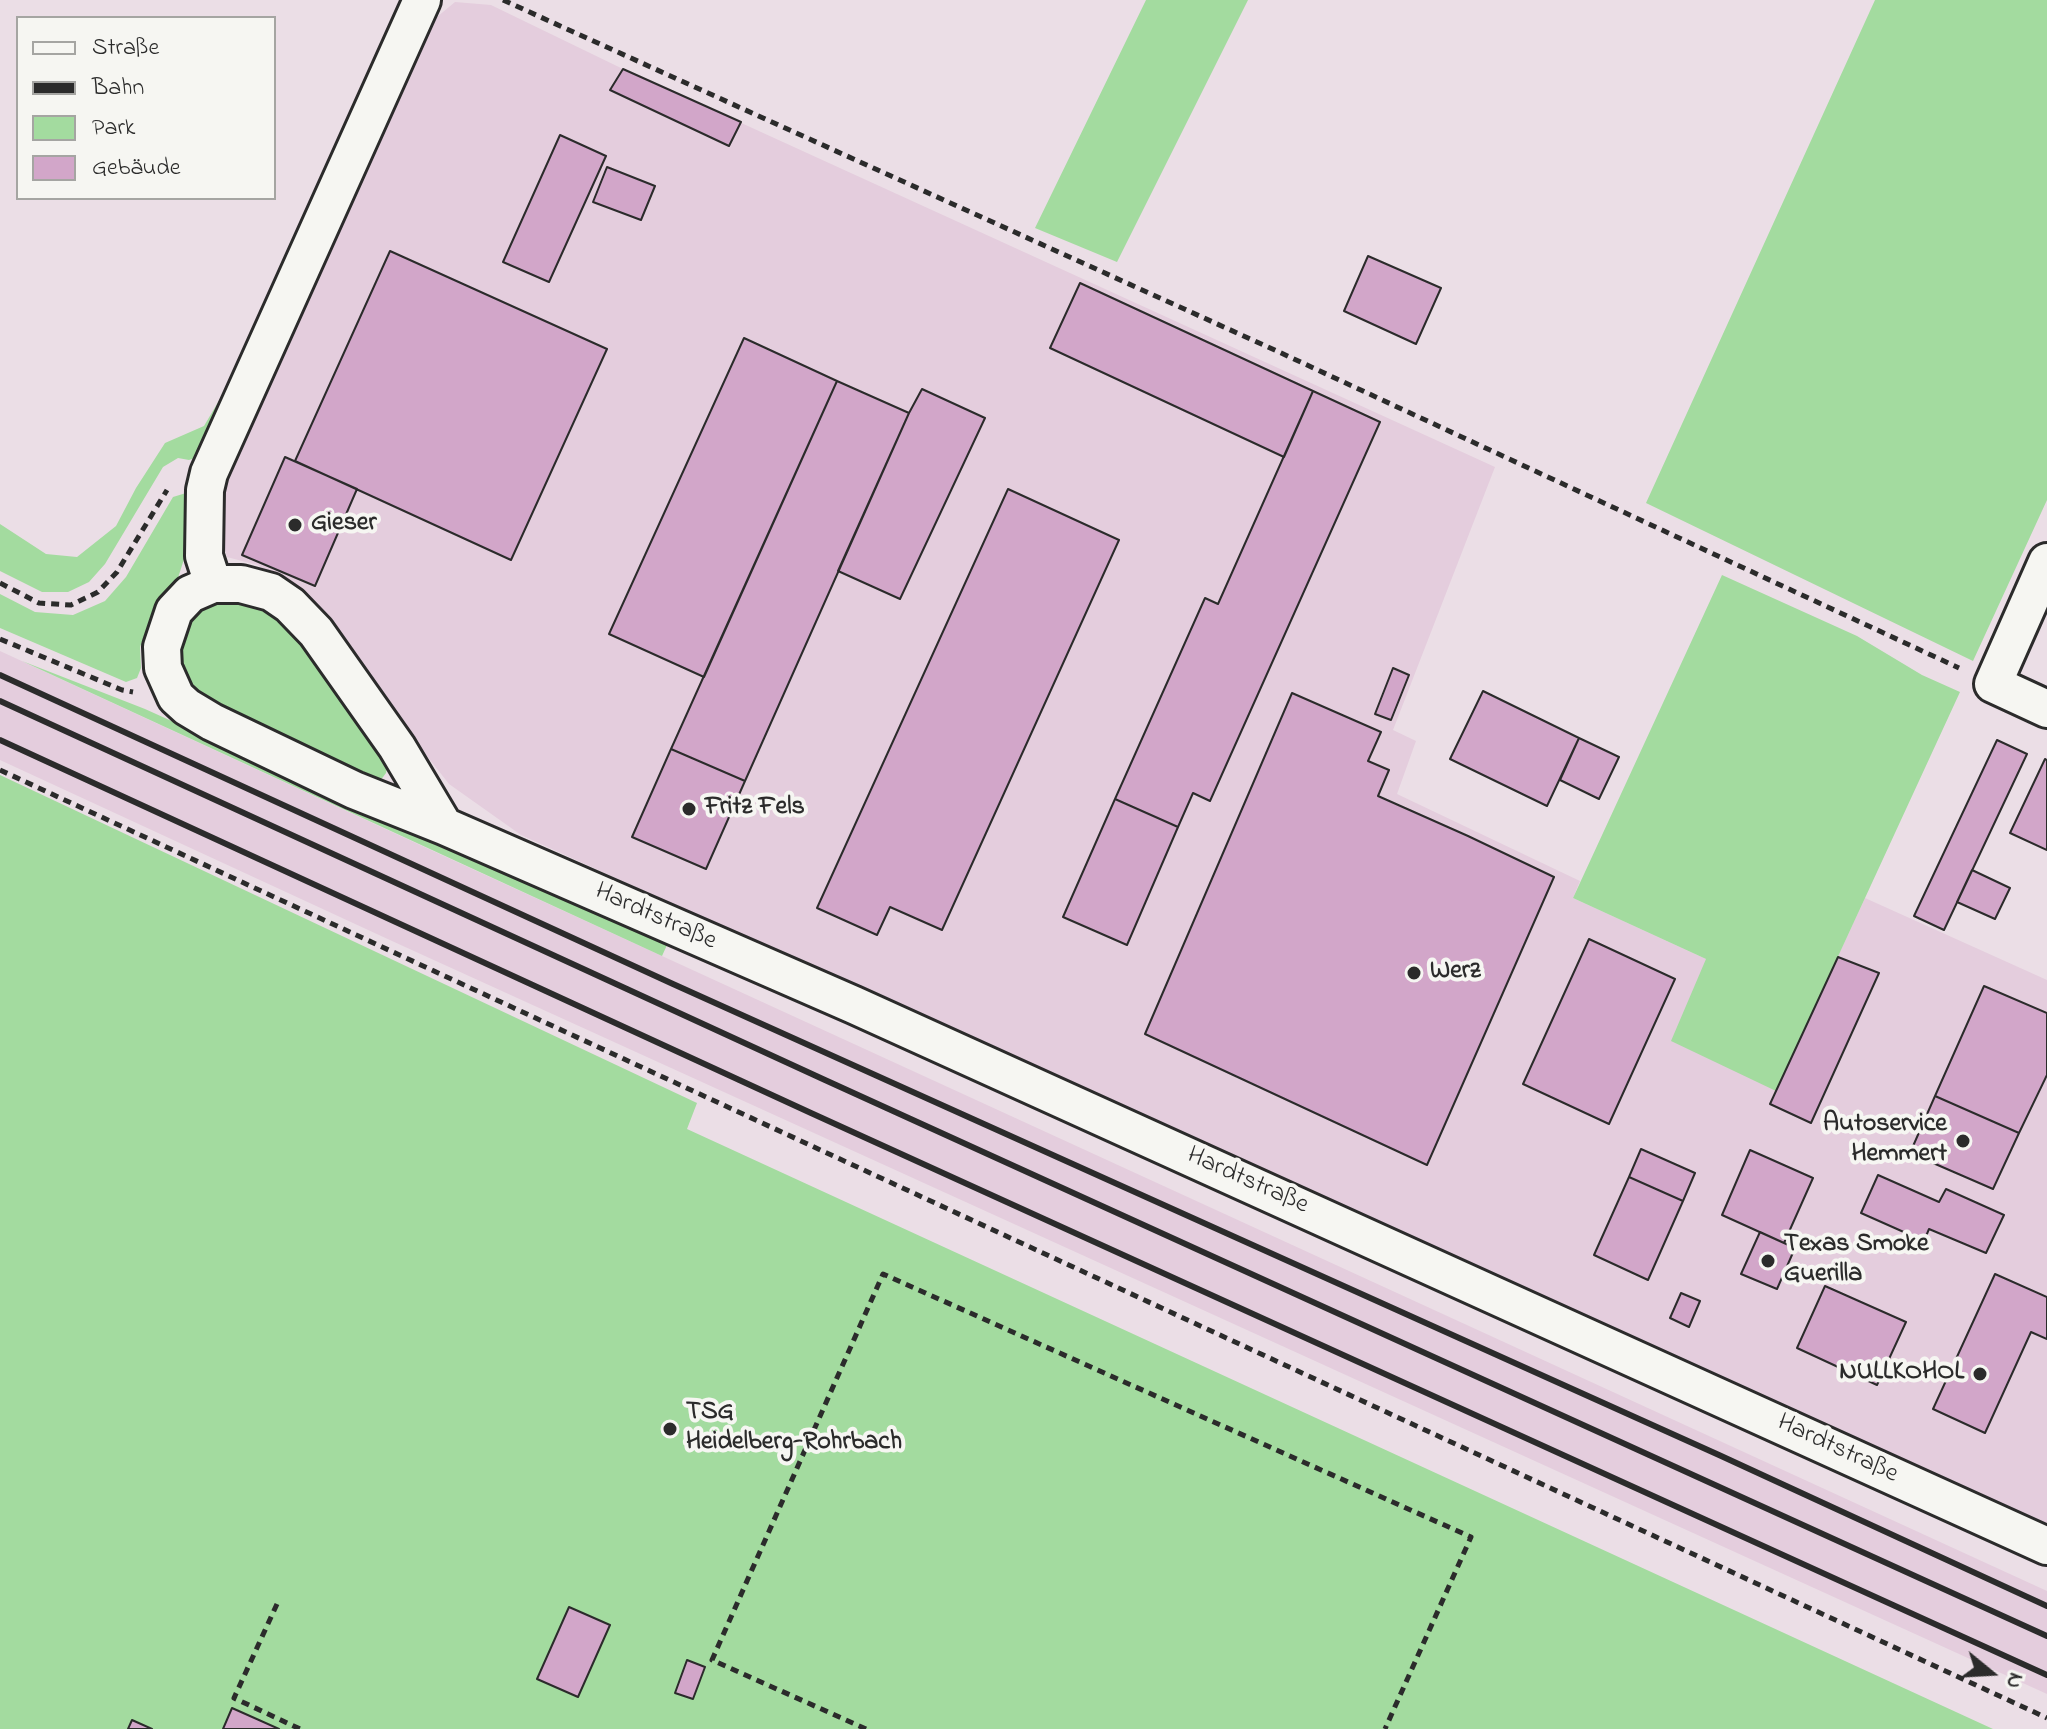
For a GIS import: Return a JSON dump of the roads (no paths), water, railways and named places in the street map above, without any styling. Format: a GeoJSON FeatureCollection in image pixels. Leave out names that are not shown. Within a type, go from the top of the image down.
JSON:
{"type":"FeatureCollection","features":[{"type":"Feature","properties":{"kind":"street"},"geometry":{"type":"LineString","coordinates":[[422,0],[209,473],[205,490],[204,556],[213,584],[241,584],[271,592],[290,605],[316,632],[397,747],[444,826]]}},
{"type":"Feature","properties":{"kind":"street"},"geometry":{"type":"LineString","coordinates":[[2047,562],[1993,684],[2047,709]]}},
{"type":"Feature","properties":{"kind":"street","name":"Hardtstraße"},"geometry":{"type":"LineString","coordinates":[[213,584],[190,594],[174,611],[162,647],[163,668],[176,697],[212,722],[354,790],[444,826],[854,1005],[2047,1546]]}},
{"type":"Feature","properties":{"kind":"railway"},"geometry":{"type":"LineString","coordinates":[[0,675],[673,984],[2047,1606]]}},
{"type":"Feature","properties":{"kind":"railway"},"geometry":{"type":"LineString","coordinates":[[0,701],[2047,1636]]}},
{"type":"Feature","properties":{"kind":"railway"},"geometry":{"type":"LineString","coordinates":[[0,740],[2047,1675]]}},
{"type":"Feature","properties":{"kind":"place","name":"Gieser"},"geometry":{"type":"Point","coordinates":[295,525]}},
{"type":"Feature","properties":{"kind":"place","name":"Fritz Fels"},"geometry":{"type":"Point","coordinates":[689,809]}},
{"type":"Feature","properties":{"kind":"place","name":"Werz"},"geometry":{"type":"Point","coordinates":[1414,973]}},
{"type":"Feature","properties":{"kind":"place","name":"Autoservice Hemmert"},"geometry":{"type":"Point","coordinates":[1963,1141]}},
{"type":"Feature","properties":{"kind":"place","name":"Texas Smoke Guerilla"},"geometry":{"type":"Point","coordinates":[1768,1261]}},
{"type":"Feature","properties":{"kind":"place","name":"NULLKOHOL"},"geometry":{"type":"Point","coordinates":[1980,1374]}},
{"type":"Feature","properties":{"kind":"place","name":"TSG Heidelberg-Rohrbach"},"geometry":{"type":"Point","coordinates":[670,1429]}}]}
